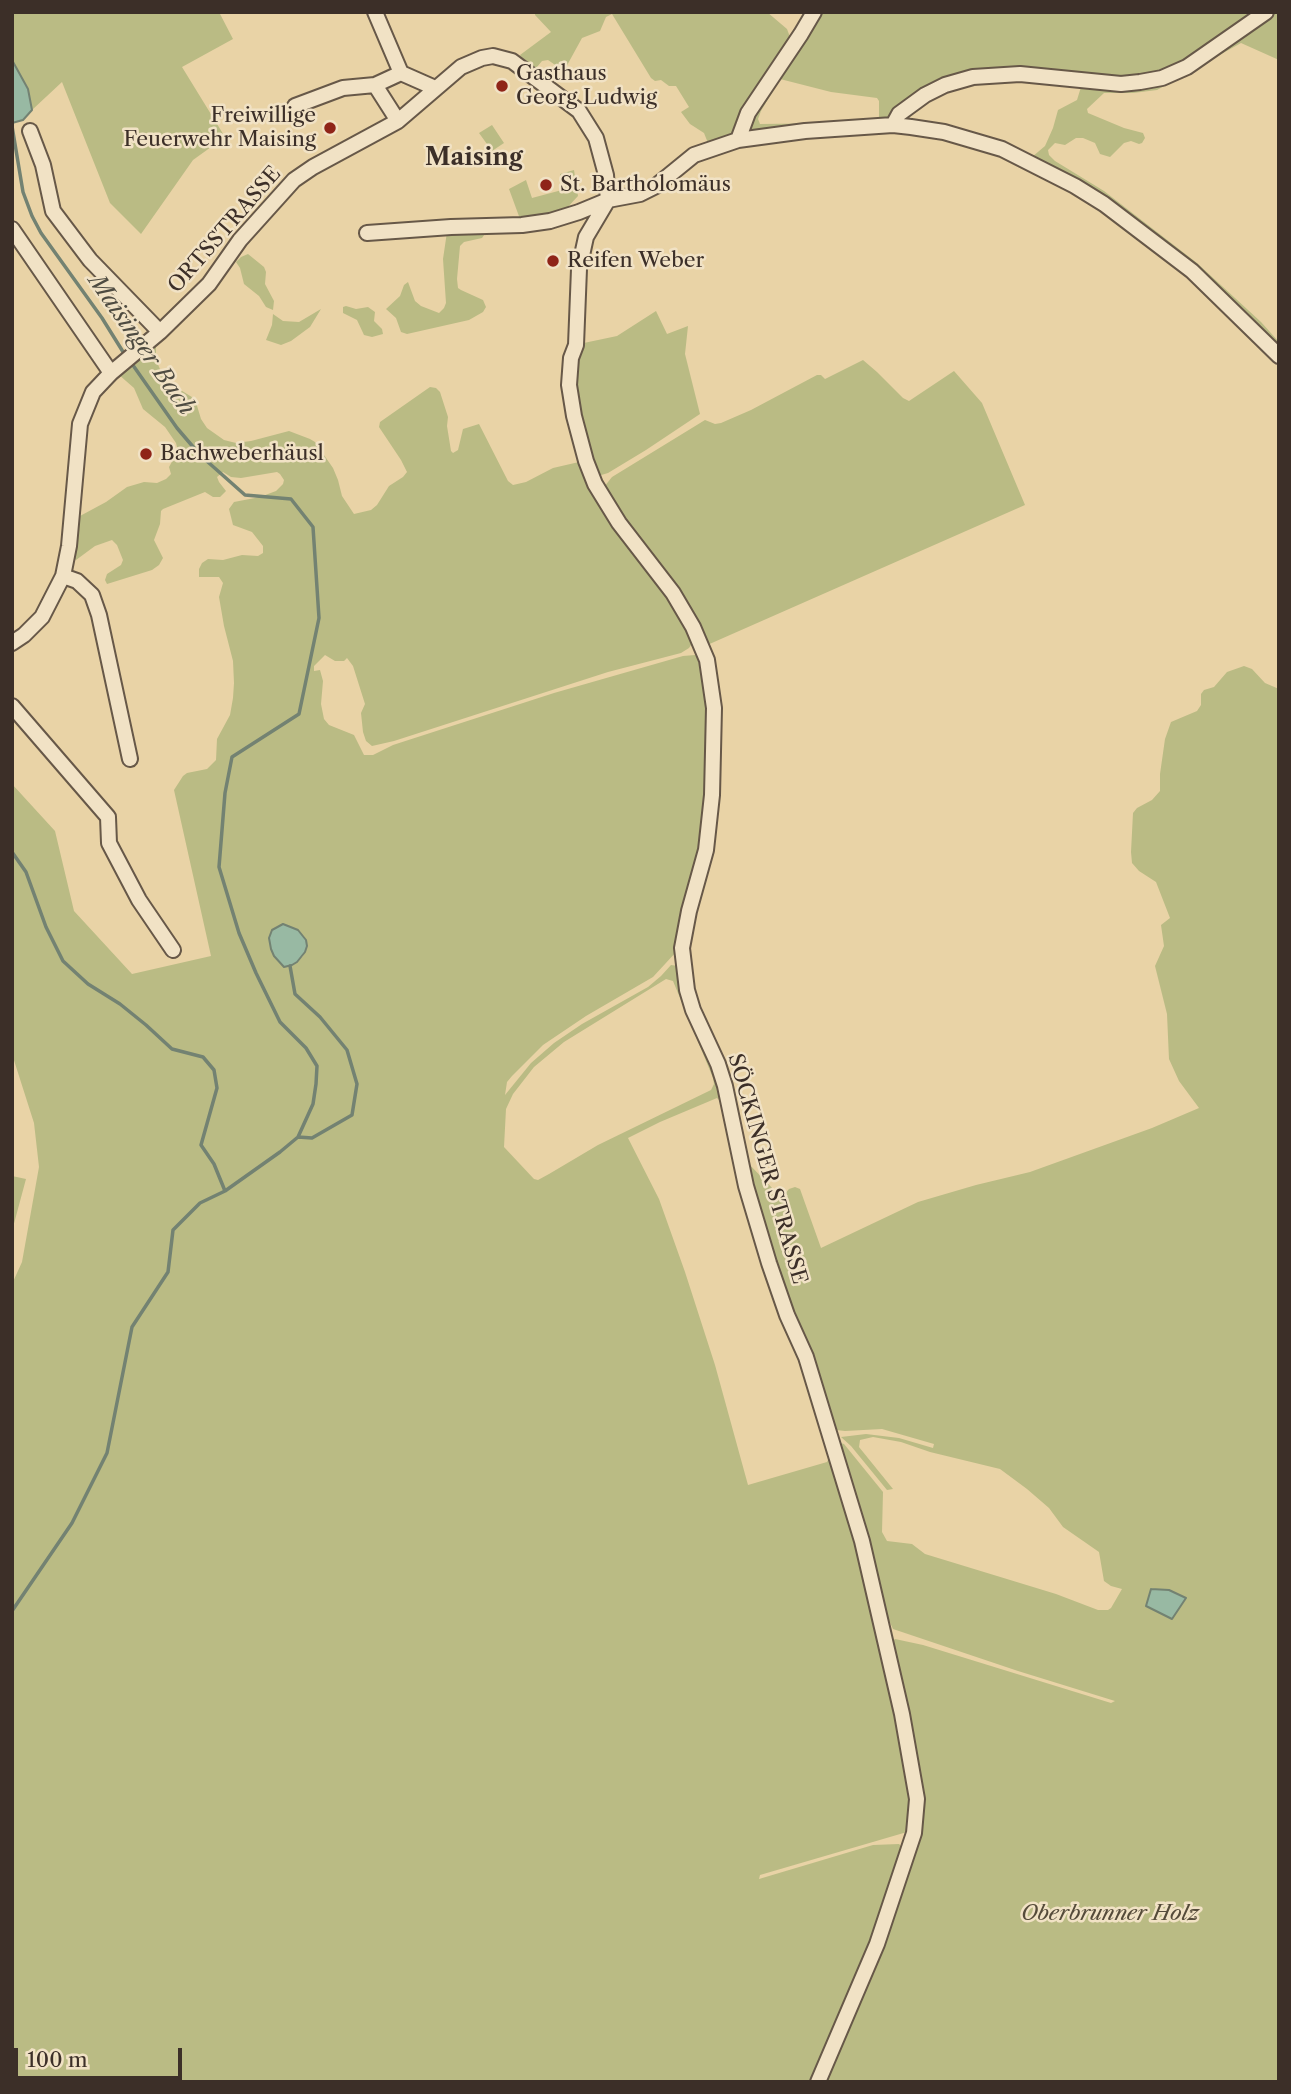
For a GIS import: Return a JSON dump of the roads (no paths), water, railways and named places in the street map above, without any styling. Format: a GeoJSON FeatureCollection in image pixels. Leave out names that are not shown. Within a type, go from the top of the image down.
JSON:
{"type":"FeatureCollection","features":[{"type":"Feature","properties":{"kind":"street"},"geometry":{"type":"LineString","coordinates":[[375,12],[401,73],[435,88]]}},
{"type":"Feature","properties":{"kind":"street"},"geometry":{"type":"LineString","coordinates":[[738,140],[748,113],[814,12]]}},
{"type":"Feature","properties":{"kind":"street"},"geometry":{"type":"LineString","coordinates":[[893,125],[899,114],[925,95],[973,77],[1020,74],[1121,83],[1162,78],[1187,66],[1266,12]]}},
{"type":"Feature","properties":{"kind":"street","name":"ORTSSTRASSE"},"geometry":{"type":"LineString","coordinates":[[12,643],[42,617],[63,576],[69,547],[80,424],[93,392],[209,284],[240,240],[294,180],[398,121],[461,67],[494,56],[512,61],[579,111],[596,138],[606,175],[608,200]]}},
{"type":"Feature","properties":{"kind":"street"},"geometry":{"type":"LineString","coordinates":[[295,106],[343,88],[375,85],[401,73]]}},
{"type":"Feature","properties":{"kind":"street"},"geometry":{"type":"LineString","coordinates":[[375,85],[398,121]]}},
{"type":"Feature","properties":{"kind":"street"},"geometry":{"type":"LineString","coordinates":[[367,233],[522,225],[550,221],[608,200],[640,194],[656,186],[694,155],[738,140],[804,131],[893,125],[944,132],[1002,149],[1075,186],[1135,226],[1192,271],[1279,356]]}},
{"type":"Feature","properties":{"kind":"street"},"geometry":{"type":"LineString","coordinates":[[30,131],[43,165],[53,211],[90,260],[160,332]]}},
{"type":"Feature","properties":{"kind":"street","name":"SÖCKINGER STRASSE"},"geometry":{"type":"LineString","coordinates":[[608,200],[586,237],[579,269],[576,345],[571,358],[569,386],[574,416],[595,484],[619,523],[673,593],[689,619],[707,660],[714,716],[712,795],[706,850],[682,948],[687,990],[725,1086],[746,1186],[757,1223],[784,1307],[809,1367],[862,1541],[899,1701],[917,1799],[914,1833],[877,1944],[818,2082]]}},
{"type":"Feature","properties":{"kind":"street"},"geometry":{"type":"LineString","coordinates":[[12,229],[116,370]]}},
{"type":"Feature","properties":{"kind":"street"},"geometry":{"type":"LineString","coordinates":[[63,576],[77,581],[92,595],[99,615],[130,759]]}},
{"type":"Feature","properties":{"kind":"street"},"geometry":{"type":"LineString","coordinates":[[12,706],[108,817],[109,843],[139,900],[173,950]]}},
{"type":"Feature","properties":{"kind":"waterway","name":"Maisinger Bach"},"geometry":{"type":"LineString","coordinates":[[12,126],[23,192],[32,216],[125,355]]}},
{"type":"Feature","properties":{"kind":"waterway","name":"Maisinger Bach"},"geometry":{"type":"LineString","coordinates":[[12,1611],[72,1523],[107,1453],[132,1327],[168,1272],[173,1230],[200,1203],[225,1191],[298,1137],[313,1104],[316,1084],[317,1066],[306,1048],[280,1022],[256,973],[239,933],[219,867],[225,793],[232,757],[299,714],[319,618],[313,527],[291,499],[245,495],[200,455],[177,428],[130,361]]}},
{"type":"Feature","properties":{"kind":"waterway"},"geometry":{"type":"LineString","coordinates":[[12,852],[26,872],[46,927],[63,961],[88,984],[120,1004],[172,1049],[203,1057],[214,1070],[217,1088],[201,1145],[214,1164],[225,1191]]}},
{"type":"Feature","properties":{"kind":"waterway"},"geometry":{"type":"LineString","coordinates":[[290,966],[295,994],[320,1017],[347,1050],[357,1084],[352,1115],[312,1138],[298,1137]]}},
{"type":"Feature","properties":{"kind":"place","name":"Gasthaus Georg Ludwig"},"geometry":{"type":"Point","coordinates":[502,86]}},
{"type":"Feature","properties":{"kind":"place","name":"Freiwillige Feuerwehr Maising"},"geometry":{"type":"Point","coordinates":[330,128]}},
{"type":"Feature","properties":{"kind":"place","name":"St. Bartholomäus"},"geometry":{"type":"Point","coordinates":[546,185]}},
{"type":"Feature","properties":{"kind":"place","name":"Reifen Weber"},"geometry":{"type":"Point","coordinates":[553,261]}},
{"type":"Feature","properties":{"kind":"place","name":"Bachweberhäusl"},"geometry":{"type":"Point","coordinates":[146,454]}},
{"type":"Feature","properties":{"kind":"district","name":"Maising"},"geometry":{"type":"Point","coordinates":[474,158]}},
{"type":"Feature","properties":{"kind":"park label","name":"Oberbrunner Holz"},"geometry":{"type":"Point","coordinates":[1110,1914]}}]}
